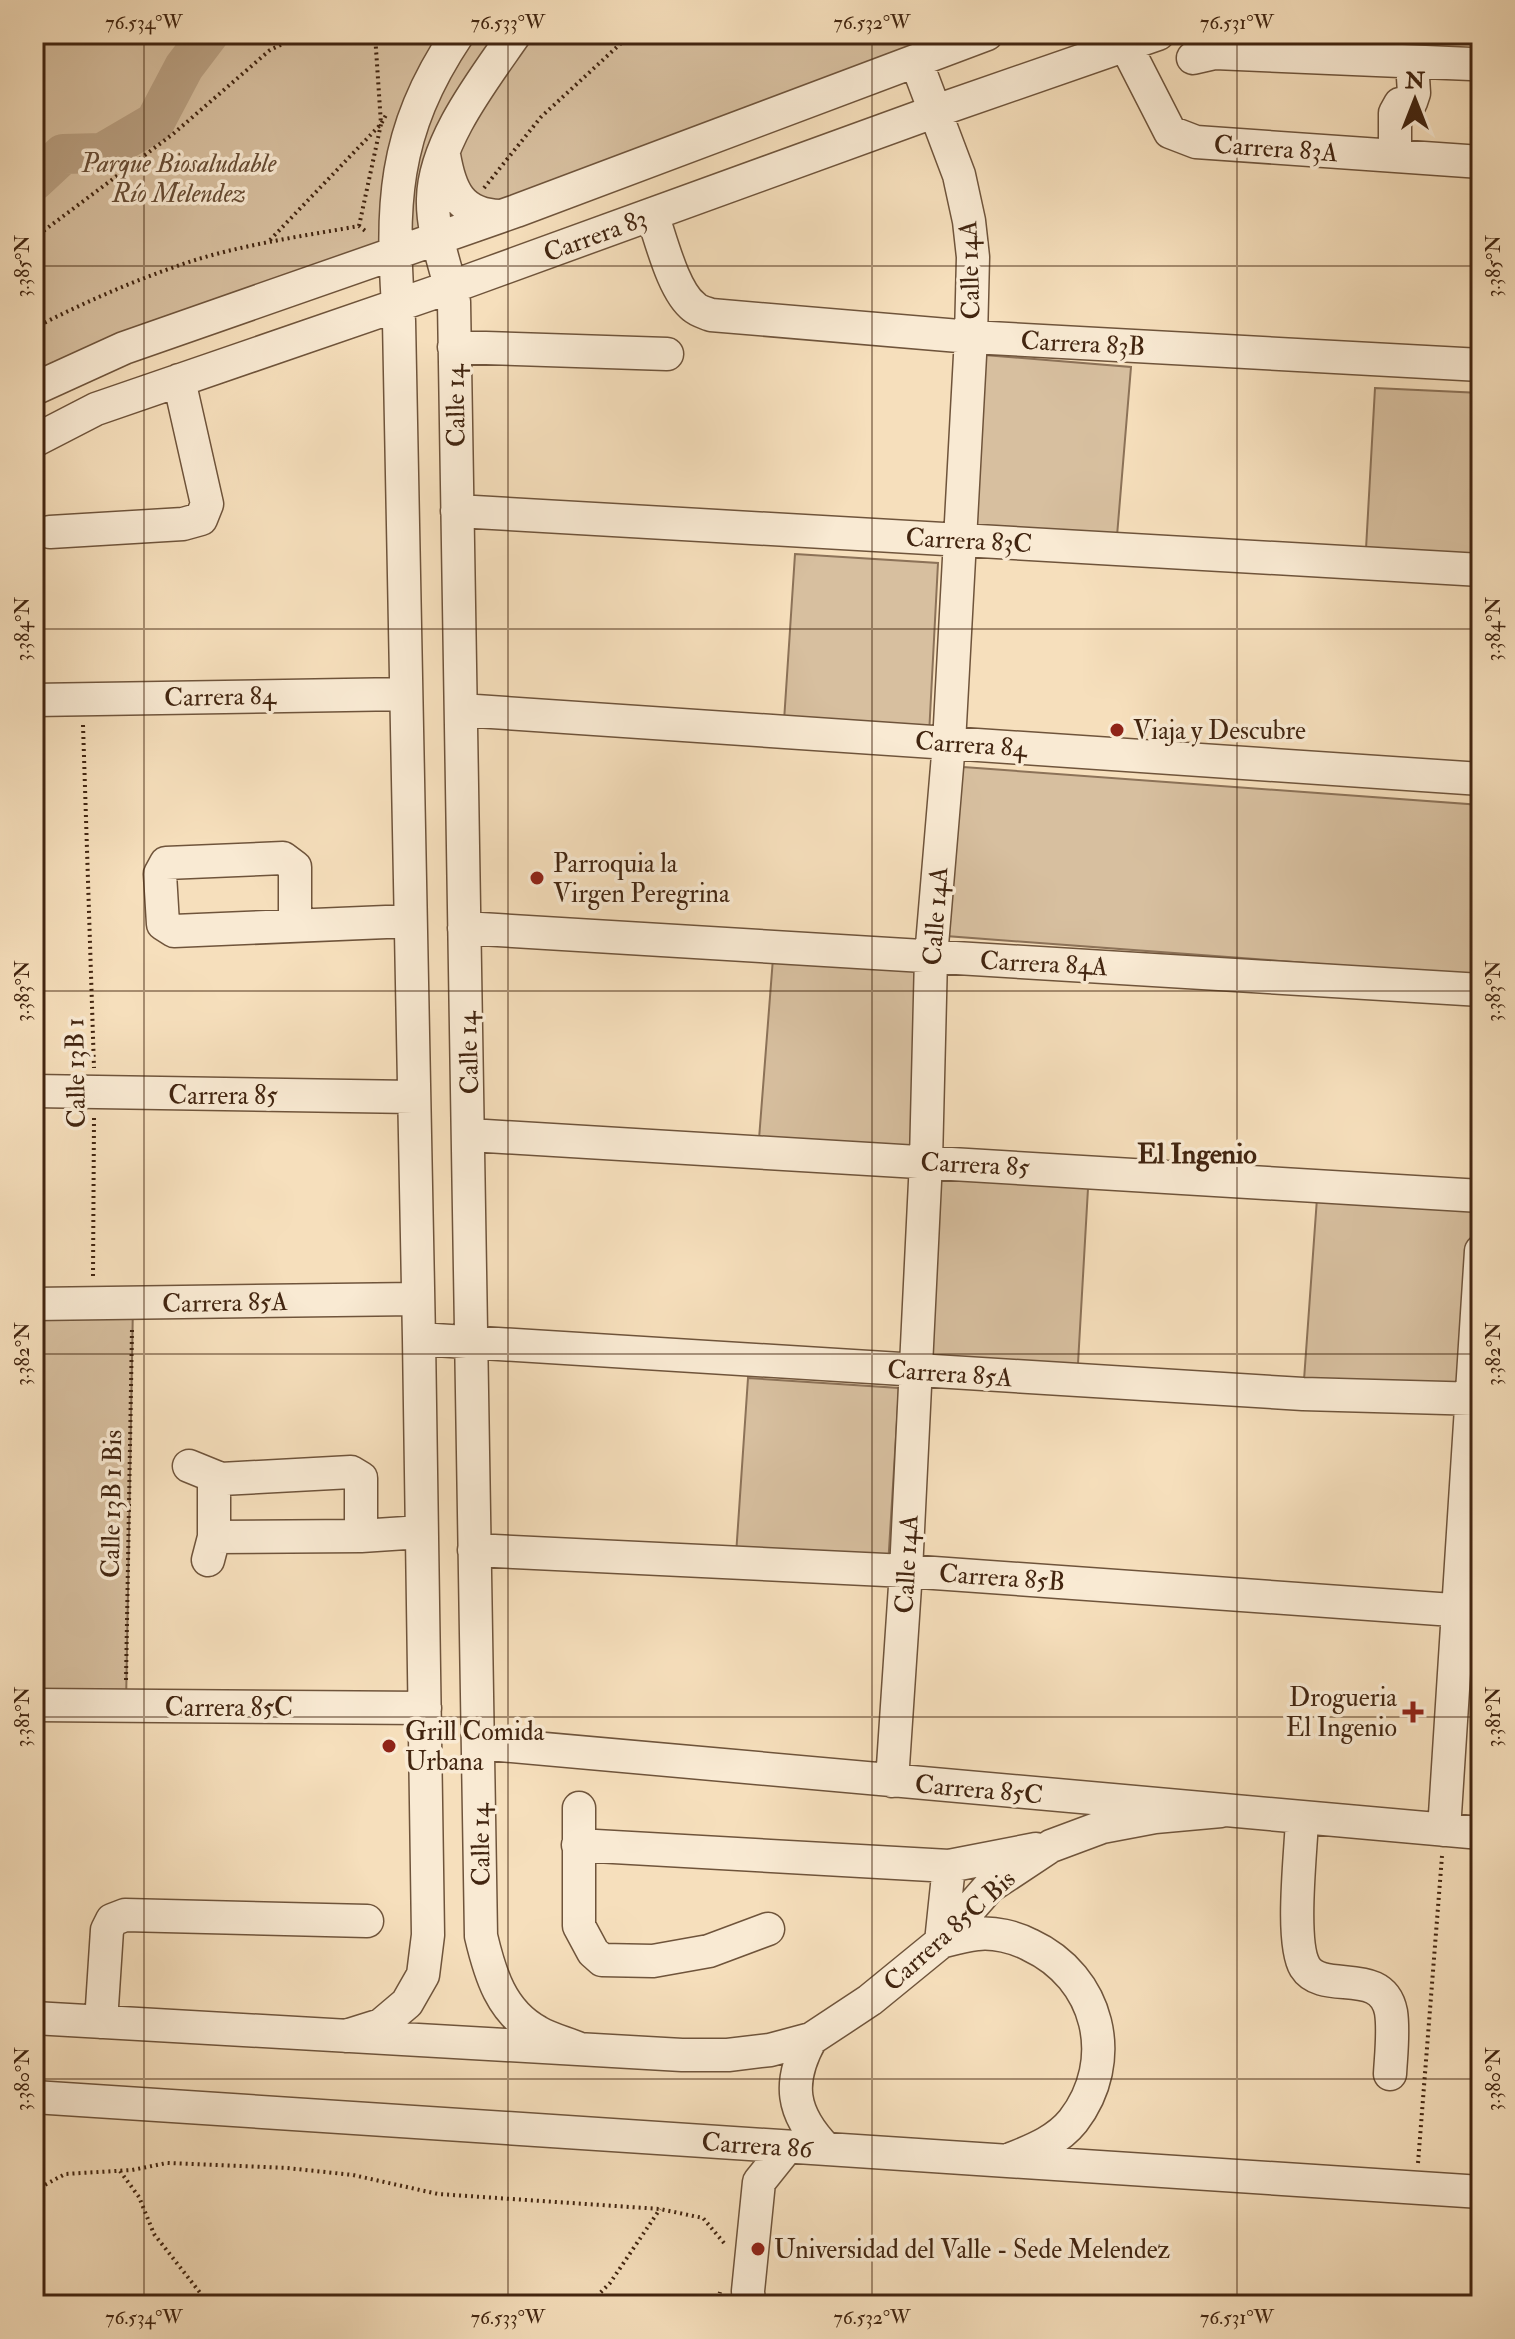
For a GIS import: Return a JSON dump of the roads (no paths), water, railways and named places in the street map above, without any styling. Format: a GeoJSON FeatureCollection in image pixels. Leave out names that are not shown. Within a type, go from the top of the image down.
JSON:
{"type":"FeatureCollection","features":[{"type":"Feature","properties":{"kind":"street","name":"Calle 14"},"geometry":{"type":"LineString","coordinates":[[346,2036],[381,2025],[407,2003],[423,1975],[428,1935],[419,1339],[395,255],[396,195],[408,133],[436,67],[458,34]]}},
{"type":"Feature","properties":{"kind":"street","name":"Calle 14"},"geometry":{"type":"LineString","coordinates":[[515,34],[462,115],[438,171],[433,201],[454,302],[481,1936],[491,1978],[508,2006],[536,2032],[580,2049]]}},
{"type":"Feature","properties":{"kind":"street","name":"Carrera 83"},"geometry":{"type":"LineString","coordinates":[[39,386],[124,348],[439,238],[491,204],[916,61],[987,34]]}},
{"type":"Feature","properties":{"kind":"street","name":"Carrera 83"},"geometry":{"type":"LineString","coordinates":[[34,441],[63,424],[179,380],[1158,34]]}},
{"type":"Feature","properties":{"kind":"street","name":"Carrera 83A"},"geometry":{"type":"LineString","coordinates":[[1126,46],[1170,132],[1196,142],[1481,162]]}},
{"type":"Feature","properties":{"kind":"street"},"geometry":{"type":"LineString","coordinates":[[1193,58],[1215,53],[1471,64]]}},
{"type":"Feature","properties":{"kind":"street","name":"Calle 14A"},"geometry":{"type":"LineString","coordinates":[[892,1781],[906,1571],[926,1161],[931,957],[949,743],[973,257],[959,175],[916,61]]}},
{"type":"Feature","properties":{"kind":"street"},"geometry":{"type":"LineString","coordinates":[[1395,156],[1395,113],[1400,104],[1411,102],[1414,93],[1412,62]]}},
{"type":"Feature","properties":{"kind":"street"},"geometry":{"type":"LineString","coordinates":[[444,154],[450,183],[460,199],[482,214],[491,204]]}},
{"type":"Feature","properties":{"kind":"street","name":"Carrera 83B"},"geometry":{"type":"LineString","coordinates":[[652,214],[681,290],[693,307],[711,315],[971,337],[1481,365]]}},
{"type":"Feature","properties":{"kind":"street"},"geometry":{"type":"LineString","coordinates":[[454,347],[667,354]]}},
{"type":"Feature","properties":{"kind":"street"},"geometry":{"type":"LineString","coordinates":[[124,348],[111,358],[109,381],[119,393],[138,395]]}},
{"type":"Feature","properties":{"kind":"street"},"geometry":{"type":"LineString","coordinates":[[50,532],[183,524],[201,519],[207,504],[179,380]]}},
{"type":"Feature","properties":{"kind":"street"},"geometry":{"type":"LineString","coordinates":[[39,386],[64,383],[75,393],[77,407],[63,424]]}},
{"type":"Feature","properties":{"kind":"street","name":"Carrera 83C"},"geometry":{"type":"LineString","coordinates":[[457,511],[1481,570]]}},
{"type":"Feature","properties":{"kind":"street","name":"Carrera 84"},"geometry":{"type":"LineString","coordinates":[[34,700],[406,694]]}},
{"type":"Feature","properties":{"kind":"street","name":"Carrera 84"},"geometry":{"type":"LineString","coordinates":[[461,710],[1481,779]]}},
{"type":"Feature","properties":{"kind":"street"},"geometry":{"type":"LineString","coordinates":[[295,925],[410,921]]}},
{"type":"Feature","properties":{"kind":"street","name":"Carrera 84A"},"geometry":{"type":"LineString","coordinates":[[464,928],[1481,990]]}},
{"type":"Feature","properties":{"kind":"street","name":"Carrera 85"},"geometry":{"type":"LineString","coordinates":[[34,1091],[413,1097]]}},
{"type":"Feature","properties":{"kind":"street","name":"Carrera 85"},"geometry":{"type":"LineString","coordinates":[[470,1135],[1481,1196]]}},
{"type":"Feature","properties":{"kind":"street"},"geometry":{"type":"LineString","coordinates":[[1444,1830],[1470,1611],[1481,1251]]}},
{"type":"Feature","properties":{"kind":"street","name":"Carrera 85A"},"geometry":{"type":"LineString","coordinates":[[37,1304],[416,1299]]}},
{"type":"Feature","properties":{"kind":"street","name":"Carrera 85A"},"geometry":{"type":"LineString","coordinates":[[419,1339],[1303,1394],[1476,1399]]}},
{"type":"Feature","properties":{"kind":"street"},"geometry":{"type":"LineString","coordinates":[[189,1466],[221,1479],[351,1472],[361,1478],[361,1536]]}},
{"type":"Feature","properties":{"kind":"street"},"geometry":{"type":"LineString","coordinates":[[221,1479],[214,1488],[211,1549],[421,1532]]}},
{"type":"Feature","properties":{"kind":"street","name":"Carrera 85B"},"geometry":{"type":"LineString","coordinates":[[474,1550],[906,1571],[1470,1611]]}},
{"type":"Feature","properties":{"kind":"street","name":"Carrera 85C"},"geometry":{"type":"LineString","coordinates":[[34,1705],[425,1708]]}},
{"type":"Feature","properties":{"kind":"street","name":"Carrera 85C"},"geometry":{"type":"LineString","coordinates":[[478,1743],[1481,1833]]}},
{"type":"Feature","properties":{"kind":"street"},"geometry":{"type":"LineString","coordinates":[[579,1808],[579,1926],[593,1952],[602,1960],[653,1961],[709,1951],[768,1929]]}},
{"type":"Feature","properties":{"kind":"street","name":"Carrera 85C Bis"},"geometry":{"type":"LineString","coordinates":[[580,2049],[728,2055],[811,2039],[870,2000],[941,1942],[989,1887],[1051,1846],[1102,1827],[1155,1817],[1221,1811]]}},
{"type":"Feature","properties":{"kind":"street"},"geometry":{"type":"LineString","coordinates":[[1302,1819],[1298,1922],[1301,1958],[1307,1970],[1318,1977],[1372,1986],[1386,1996],[1391,2014],[1390,2074]]}},
{"type":"Feature","properties":{"kind":"street"},"geometry":{"type":"LineString","coordinates":[[578,1845],[949,1866],[1051,1846]]}},
{"type":"Feature","properties":{"kind":"street"},"geometry":{"type":"LineString","coordinates":[[949,1866],[941,1942],[978,1933],[1016,1938],[1027,1943],[1050,1954],[1077,1981],[1094,2015],[1099,2052],[1091,2090],[1072,2122],[1043,2147],[1007,2160]]}},
{"type":"Feature","properties":{"kind":"street"},"geometry":{"type":"LineString","coordinates":[[101,2022],[107,1930],[112,1920],[125,1915],[367,1921]]}},
{"type":"Feature","properties":{"kind":"street"},"geometry":{"type":"LineString","coordinates":[[34,2018],[580,2049]]}},
{"type":"Feature","properties":{"kind":"street"},"geometry":{"type":"LineString","coordinates":[[811,2039],[799,2060],[795,2085],[798,2109],[809,2131],[826,2149]]}},
{"type":"Feature","properties":{"kind":"street","name":"Carrera 86"},"geometry":{"type":"LineString","coordinates":[[34,2097],[1481,2192]]}},
{"type":"Feature","properties":{"kind":"street"},"geometry":{"type":"LineString","coordinates":[[735,2143],[758,2191]]}},
{"type":"Feature","properties":{"kind":"street"},"geometry":{"type":"LineString","coordinates":[[749,2305],[758,2191],[787,2147]]}},
{"type":"Feature","properties":{"kind":"waterway"},"geometry":{"type":"LineString","coordinates":[[34,181],[63,154],[102,153],[155,122],[184,67],[209,34]]}},
{"type":"Feature","properties":{"kind":"place","name":"Viaja y Descubre"},"geometry":{"type":"Point","coordinates":[1117,730]}},
{"type":"Feature","properties":{"kind":"place","name":"Parroquia la Virgen Peregrina"},"geometry":{"type":"Point","coordinates":[537,878]}},
{"type":"Feature","properties":{"kind":"place","name":"Drogueria El Ingenio"},"geometry":{"type":"Point","coordinates":[1413,1712]}},
{"type":"Feature","properties":{"kind":"place","name":"Grill Comida Urbana"},"geometry":{"type":"Point","coordinates":[389,1746]}},
{"type":"Feature","properties":{"kind":"place","name":"Universidad del Valle - Sede Melendez"},"geometry":{"type":"Point","coordinates":[758,2249]}},
{"type":"Feature","properties":{"kind":"district","name":"El Ingenio"},"geometry":{"type":"Point","coordinates":[1197,1153]}},
{"type":"Feature","properties":{"kind":"park label","name":"Parque Biosaludable Río Melendez"},"geometry":{"type":"Point","coordinates":[179,178]}}]}
